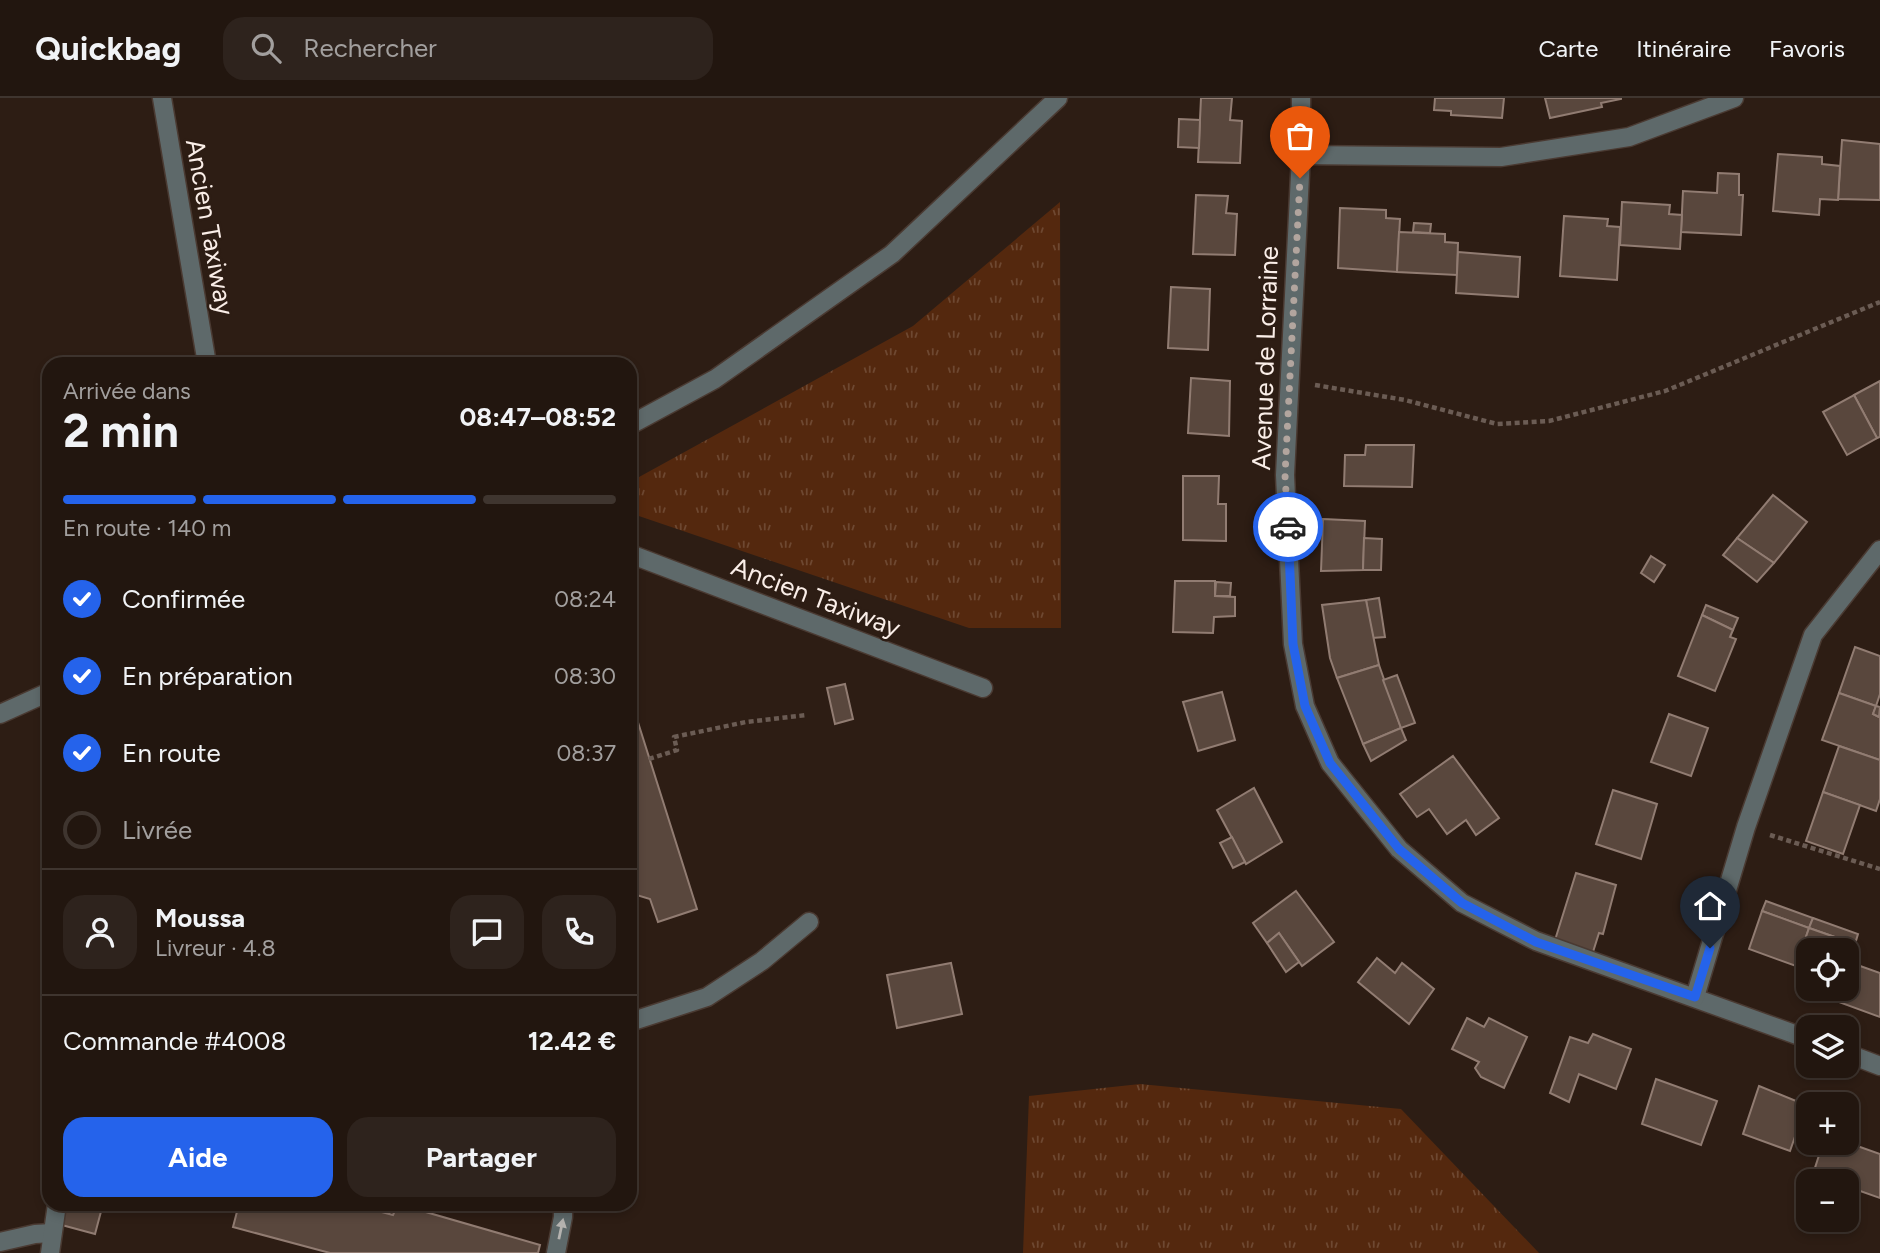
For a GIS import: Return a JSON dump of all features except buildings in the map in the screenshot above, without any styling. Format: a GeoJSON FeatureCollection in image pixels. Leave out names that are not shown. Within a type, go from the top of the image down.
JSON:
{"type":"FeatureCollection","features":[{"type":"Feature","properties":{"kind":"street","name":"Ancien Taxiway"},"geometry":{"type":"LineString","coordinates":[[162,98],[206,357]]}},
{"type":"Feature","properties":{"kind":"street"},"geometry":{"type":"LineString","coordinates":[[637,421],[715,379],[892,254],[1058,98]]}},
{"type":"Feature","properties":{"kind":"street","name":"Avenue de Lorraine"},"geometry":{"type":"LineString","coordinates":[[1301,98],[1301,155],[1285,475],[1293,644],[1305,706],[1330,763],[1399,849],[1462,903],[1536,942],[1796,1035]]}},
{"type":"Feature","properties":{"kind":"street"},"geometry":{"type":"LineString","coordinates":[[1301,155],[1501,157],[1629,137],[1734,98]]}},
{"type":"Feature","properties":{"kind":"street"},"geometry":{"type":"LineString","coordinates":[[1695,997],[1746,827],[1813,635],[1880,550]]}},
{"type":"Feature","properties":{"kind":"street","name":"Ancien Taxiway"},"geometry":{"type":"LineString","coordinates":[[637,557],[983,688]]}},
{"type":"Feature","properties":{"kind":"street"},"geometry":{"type":"LineString","coordinates":[[0,714],[42,695]]}},
{"type":"Feature","properties":{"kind":"street"},"geometry":{"type":"LineString","coordinates":[[637,1020],[707,996],[762,961],[809,922]]}},
{"type":"Feature","properties":{"kind":"street"},"geometry":{"type":"LineString","coordinates":[[1859,1059],[1880,1066]]}},
{"type":"Feature","properties":{"kind":"street"},"geometry":{"type":"LineString","coordinates":[[50,1253],[56,1211]]}},
{"type":"Feature","properties":{"kind":"street"},"geometry":{"type":"LineString","coordinates":[[556,1253],[564,1211]]}},
{"type":"Feature","properties":{"kind":"street"},"geometry":{"type":"LineString","coordinates":[[0,1242],[52,1233]]}},
{"type":"Feature","properties":{"kind":"path"},"geometry":{"type":"LineString","coordinates":[[1290,381],[1405,400],[1497,424],[1549,421],[1665,391],[1880,302]]}},
{"type":"Feature","properties":{"kind":"path"},"geometry":{"type":"LineString","coordinates":[[649,759],[677,750],[674,737],[720,727],[807,715]]}},
{"type":"Feature","properties":{"kind":"path"},"geometry":{"type":"LineString","coordinates":[[1746,827],[1880,869]]}},
{"type":"Feature","properties":{"kind":"green space"},"geometry":{"type":"Polygon","coordinates":[[[1060,202],[1061,628],[969,628],[637,515],[637,478],[913,326],[1060,202]]]}},
{"type":"Feature","properties":{"kind":"green space"},"geometry":{"type":"Polygon","coordinates":[[[1140,1084],[1401,1109],[1539,1253],[1023,1253],[1029,1096],[1140,1084]]]}},
{"type":"Feature","properties":{"kind":"way so far"},"geometry":{"type":"LineString","coordinates":[[1288,527],[1285,475],[1300,178]]}},
{"type":"Feature","properties":{"kind":"route"},"geometry":{"type":"LineString","coordinates":[[1288,527],[1293,644],[1305,706],[1330,763],[1399,849],[1462,903],[1536,942],[1695,997],[1710,948]]}}]}
